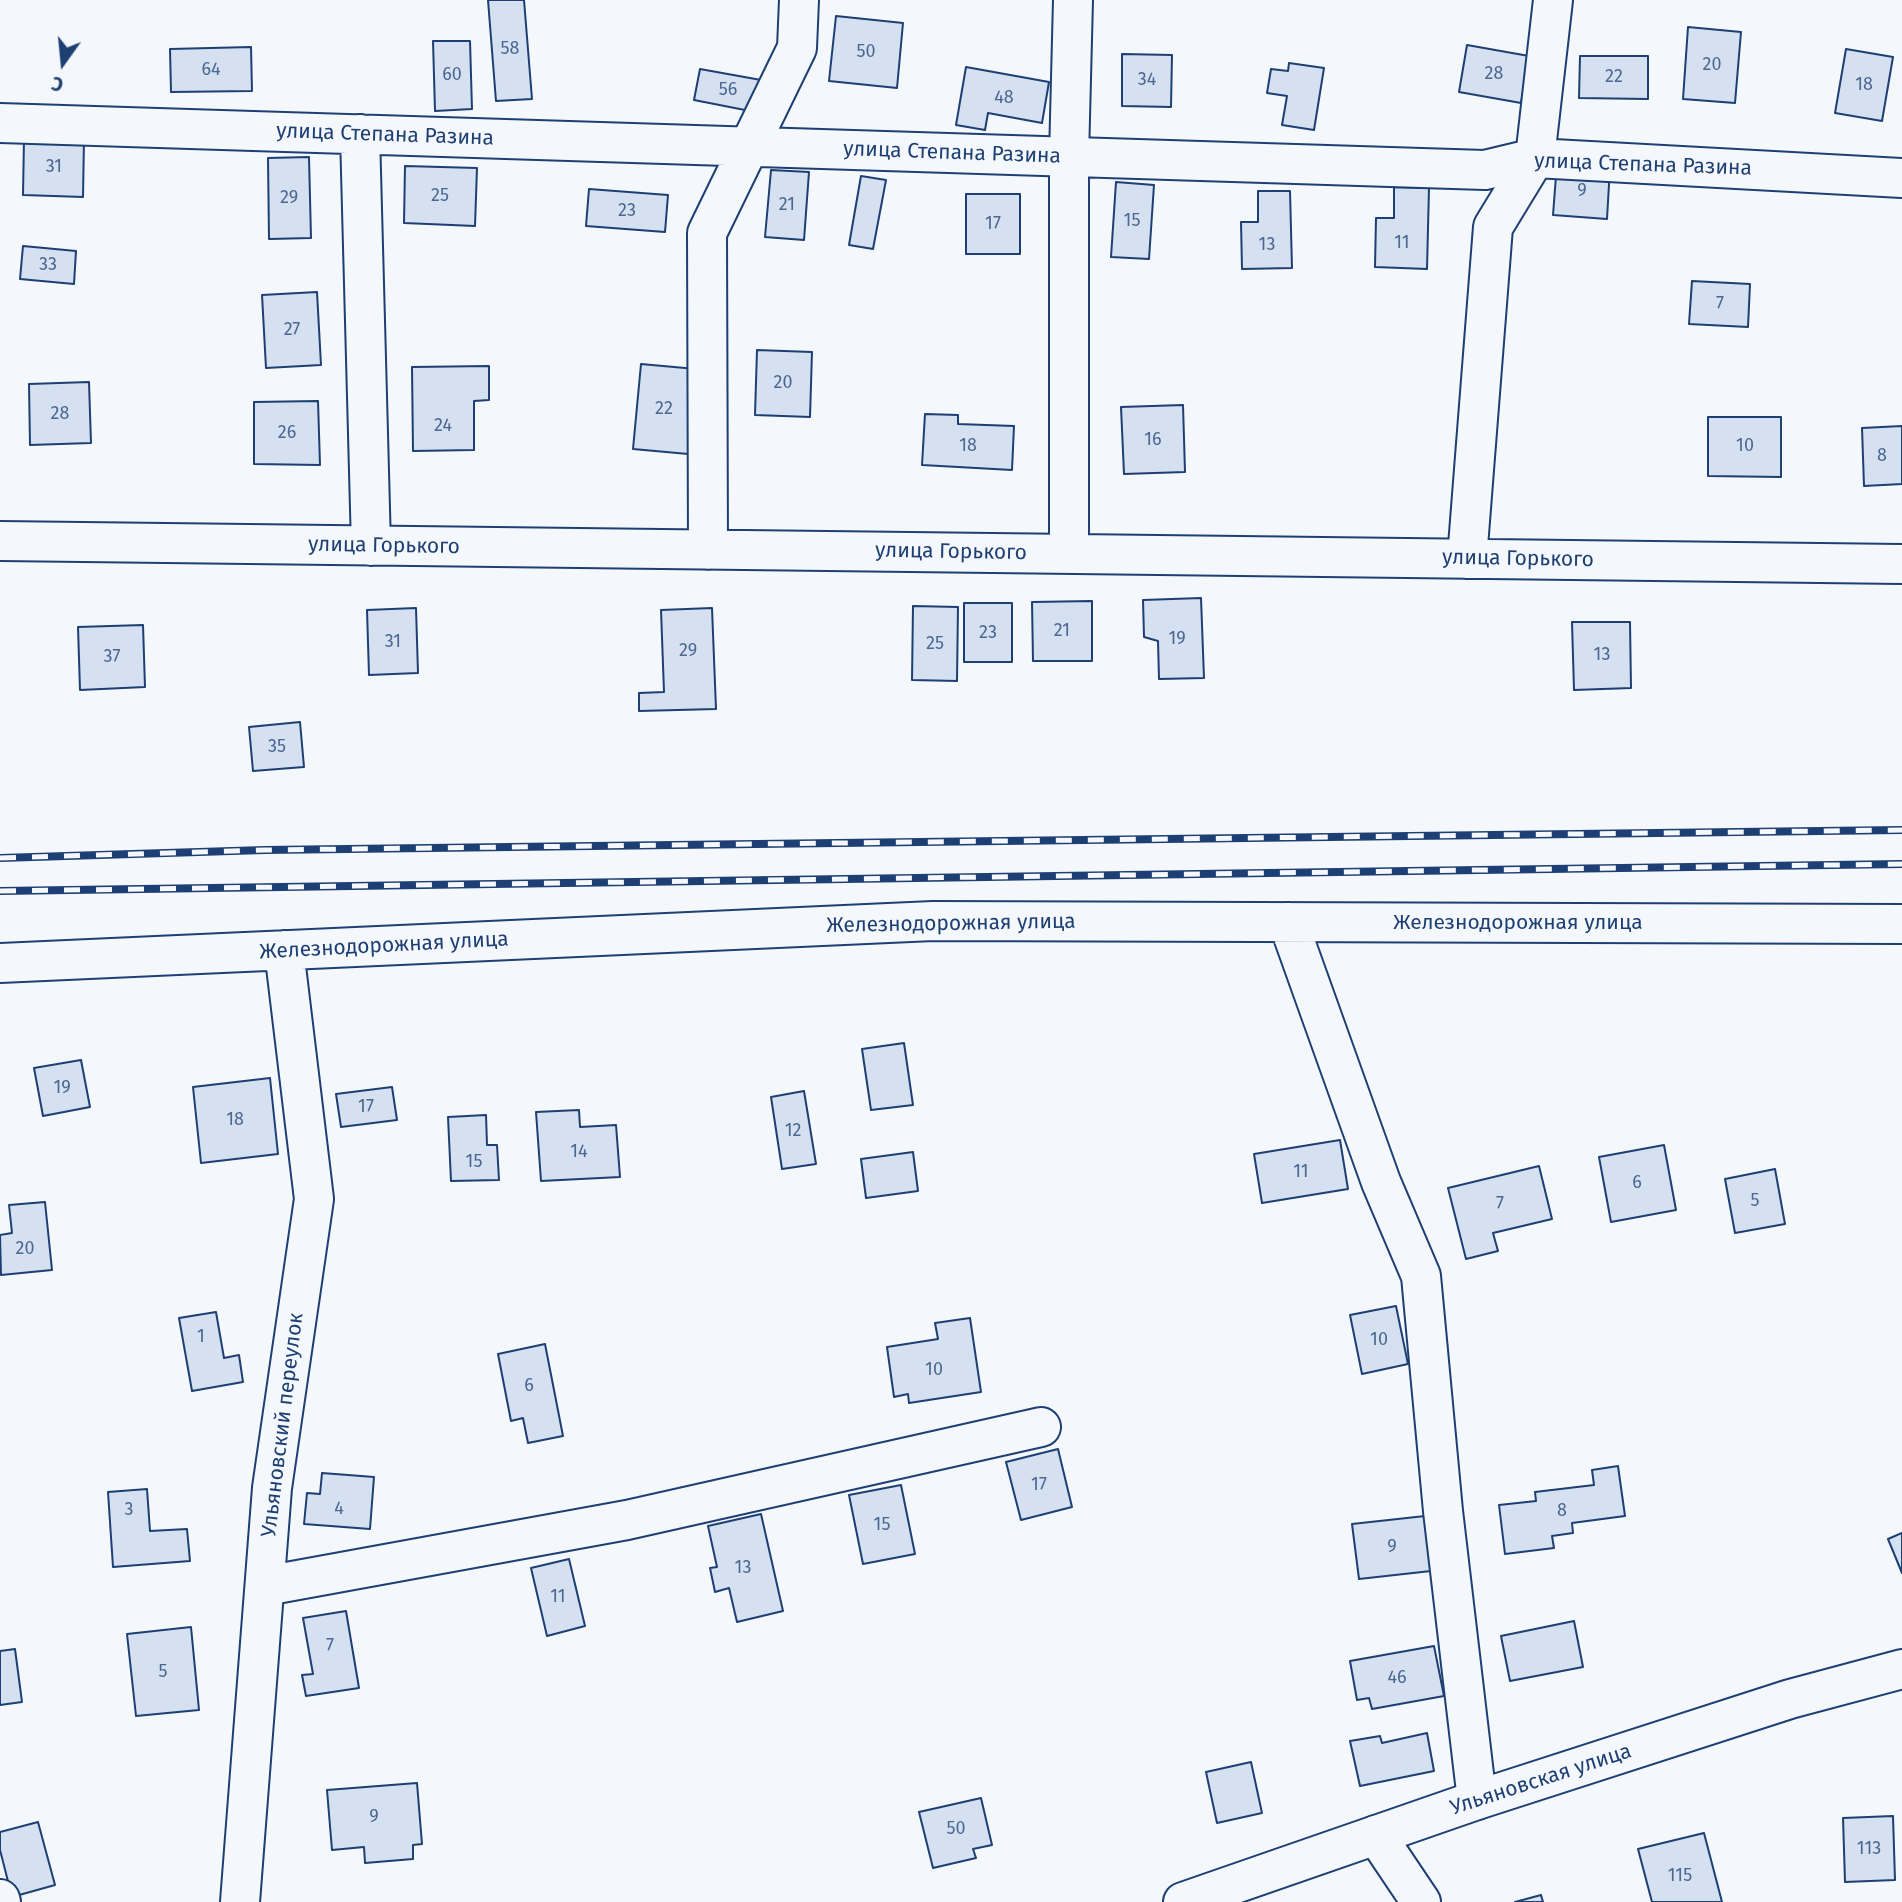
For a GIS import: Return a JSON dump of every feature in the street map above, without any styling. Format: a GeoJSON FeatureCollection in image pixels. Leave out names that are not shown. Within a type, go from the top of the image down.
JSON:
{"type":"FeatureCollection","features":[{"type":"Feature","properties":{"kind":"street"},"geometry":{"type":"LineString","coordinates":[[708,550],[707,233],[797,47],[799,0]]}},
{"type":"Feature","properties":{"kind":"street"},"geometry":{"type":"LineString","coordinates":[[1069,554],[1069,157],[1073,0]]}},
{"type":"Feature","properties":{"kind":"street"},"geometry":{"type":"LineString","coordinates":[[1466,559],[1493,227],[1535,158],[1553,0]]}},
{"type":"Feature","properties":{"kind":"street","name":"улица Степана Разина"},"geometry":{"type":"LineString","coordinates":[[0,123],[1485,170],[1535,158],[1902,178]]}},
{"type":"Feature","properties":{"kind":"street"},"geometry":{"type":"LineString","coordinates":[[360,134],[371,545]]}},
{"type":"Feature","properties":{"kind":"street","name":"улица Горького"},"geometry":{"type":"LineString","coordinates":[[0,541],[1902,564]]}},
{"type":"Feature","properties":{"kind":"street","name":"Железнодорожная улица"},"geometry":{"type":"LineString","coordinates":[[0,963],[933,921],[1902,924]]}},
{"type":"Feature","properties":{"kind":"street"},"geometry":{"type":"LineString","coordinates":[[1288,922],[1381,1182],[1422,1276],[1443,1511],[1477,1800]]}},
{"type":"Feature","properties":{"kind":"street","name":"Ульяновский переулок"},"geometry":{"type":"LineString","coordinates":[[240,1902],[272,1488],[314,1199],[284,950]]}},
{"type":"Feature","properties":{"kind":"street"},"geometry":{"type":"LineString","coordinates":[[265,1586],[627,1520],[1041,1427]]}},
{"type":"Feature","properties":{"kind":"street","name":"Ульяновская улица"},"geometry":{"type":"LineString","coordinates":[[1183,1902],[1477,1800],[1790,1699],[1902,1669]]}},
{"type":"Feature","properties":{"kind":"street"},"geometry":{"type":"LineString","coordinates":[[1376,1835],[1421,1902]]}},
{"type":"Feature","properties":{"kind":"building"},"geometry":{"type":"Polygon","coordinates":[[[488,0],[524,0],[532,99],[496,101],[488,0]]]}},
{"type":"Feature","properties":{"kind":"building"},"geometry":{"type":"Polygon","coordinates":[[[836,16],[903,23],[897,88],[829,81],[836,16]]]}},
{"type":"Feature","properties":{"kind":"building"},"geometry":{"type":"Polygon","coordinates":[[[1688,27],[1741,32],[1735,103],[1683,99],[1688,27]]]}},
{"type":"Feature","properties":{"kind":"building"},"geometry":{"type":"Polygon","coordinates":[[[433,41],[470,41],[472,109],[435,111],[433,41]]]}},
{"type":"Feature","properties":{"kind":"building"},"geometry":{"type":"Polygon","coordinates":[[[1467,45],[1529,56],[1521,103],[1459,92],[1467,45]]]}},
{"type":"Feature","properties":{"kind":"building"},"geometry":{"type":"Polygon","coordinates":[[[251,47],[252,91],[171,92],[170,49],[251,47]]]}},
{"type":"Feature","properties":{"kind":"building"},"geometry":{"type":"Polygon","coordinates":[[[1846,49],[1893,57],[1882,121],[1835,113],[1846,49]]]}},
{"type":"Feature","properties":{"kind":"building"},"geometry":{"type":"Polygon","coordinates":[[[1122,54],[1172,55],[1171,107],[1122,106],[1122,54]]]}},
{"type":"Feature","properties":{"kind":"building"},"geometry":{"type":"Polygon","coordinates":[[[1580,56],[1648,56],[1648,99],[1579,98],[1580,56]]]}},
{"type":"Feature","properties":{"kind":"building"},"geometry":{"type":"Polygon","coordinates":[[[1289,63],[1324,68],[1314,130],[1282,125],[1287,96],[1267,93],[1271,69],[1288,71],[1289,63]]]}},
{"type":"Feature","properties":{"kind":"building"},"geometry":{"type":"Polygon","coordinates":[[[966,67],[1049,82],[1042,123],[988,113],[985,130],[956,125],[966,67]]]}},
{"type":"Feature","properties":{"kind":"building"},"geometry":{"type":"Polygon","coordinates":[[[700,69],[761,80],[755,112],[694,100],[700,69]]]}},
{"type":"Feature","properties":{"kind":"building"},"geometry":{"type":"Polygon","coordinates":[[[24,138],[84,139],[83,197],[23,195],[24,138]]]}},
{"type":"Feature","properties":{"kind":"building"},"geometry":{"type":"Polygon","coordinates":[[[309,157],[311,238],[269,239],[268,158],[309,157]]]}},
{"type":"Feature","properties":{"kind":"building"},"geometry":{"type":"Polygon","coordinates":[[[1557,163],[1610,167],[1607,219],[1553,215],[1557,163]]]}},
{"type":"Feature","properties":{"kind":"building"},"geometry":{"type":"Polygon","coordinates":[[[405,166],[477,168],[475,226],[404,223],[405,166]]]}},
{"type":"Feature","properties":{"kind":"building"},"geometry":{"type":"Polygon","coordinates":[[[771,170],[809,172],[804,240],[765,237],[771,170]]]}},
{"type":"Feature","properties":{"kind":"building"},"geometry":{"type":"Polygon","coordinates":[[[861,176],[886,180],[873,249],[849,245],[861,176]]]}},
{"type":"Feature","properties":{"kind":"building"},"geometry":{"type":"Polygon","coordinates":[[[1116,182],[1154,185],[1149,259],[1111,257],[1116,182]]]}},
{"type":"Feature","properties":{"kind":"building"},"geometry":{"type":"Polygon","coordinates":[[[1394,187],[1429,188],[1427,269],[1375,267],[1376,218],[1394,218],[1394,187]]]}},
{"type":"Feature","properties":{"kind":"building"},"geometry":{"type":"Polygon","coordinates":[[[589,189],[668,195],[665,232],[586,226],[589,189]]]}},
{"type":"Feature","properties":{"kind":"building"},"geometry":{"type":"Polygon","coordinates":[[[1258,191],[1290,191],[1292,268],[1242,269],[1241,222],[1258,222],[1258,191]]]}},
{"type":"Feature","properties":{"kind":"building"},"geometry":{"type":"Polygon","coordinates":[[[966,194],[1020,194],[1020,254],[966,254],[966,194]]]}},
{"type":"Feature","properties":{"kind":"building"},"geometry":{"type":"Polygon","coordinates":[[[23,246],[76,251],[74,284],[20,279],[23,246]]]}},
{"type":"Feature","properties":{"kind":"building"},"geometry":{"type":"Polygon","coordinates":[[[1692,281],[1750,284],[1748,327],[1689,324],[1692,281]]]}},
{"type":"Feature","properties":{"kind":"building"},"geometry":{"type":"Polygon","coordinates":[[[317,292],[321,365],[266,368],[262,295],[317,292]]]}},
{"type":"Feature","properties":{"kind":"building"},"geometry":{"type":"Polygon","coordinates":[[[757,350],[812,352],[810,417],[755,415],[757,350]]]}},
{"type":"Feature","properties":{"kind":"building"},"geometry":{"type":"Polygon","coordinates":[[[641,364],[696,369],[688,454],[633,449],[641,364]]]}},
{"type":"Feature","properties":{"kind":"building"},"geometry":{"type":"Polygon","coordinates":[[[489,366],[489,400],[474,401],[474,450],[413,451],[412,367],[489,366]]]}},
{"type":"Feature","properties":{"kind":"building"},"geometry":{"type":"Polygon","coordinates":[[[89,382],[91,443],[30,445],[29,384],[89,382]]]}},
{"type":"Feature","properties":{"kind":"building"},"geometry":{"type":"Polygon","coordinates":[[[318,401],[320,465],[254,464],[254,402],[318,401]]]}},
{"type":"Feature","properties":{"kind":"building"},"geometry":{"type":"Polygon","coordinates":[[[1183,405],[1185,472],[1124,474],[1121,407],[1183,405]]]}},
{"type":"Feature","properties":{"kind":"building"},"geometry":{"type":"Polygon","coordinates":[[[925,414],[958,415],[958,424],[1014,426],[1012,470],[922,465],[925,414]]]}},
{"type":"Feature","properties":{"kind":"building"},"geometry":{"type":"Polygon","coordinates":[[[1708,417],[1781,417],[1781,477],[1708,476],[1708,417]]]}},
{"type":"Feature","properties":{"kind":"building"},"geometry":{"type":"Polygon","coordinates":[[[1902,426],[1902,484],[1864,486],[1862,428],[1902,426]]]}},
{"type":"Feature","properties":{"kind":"building"},"geometry":{"type":"Polygon","coordinates":[[[1201,598],[1204,678],[1159,679],[1158,641],[1144,637],[1143,600],[1201,598]]]}},
{"type":"Feature","properties":{"kind":"building"},"geometry":{"type":"Polygon","coordinates":[[[1092,601],[1092,661],[1033,661],[1032,602],[1092,601]]]}},
{"type":"Feature","properties":{"kind":"building"},"geometry":{"type":"Polygon","coordinates":[[[964,603],[1012,603],[1012,662],[964,662],[964,603]]]}},
{"type":"Feature","properties":{"kind":"building"},"geometry":{"type":"Polygon","coordinates":[[[913,606],[958,607],[957,681],[912,680],[913,606]]]}},
{"type":"Feature","properties":{"kind":"building"},"geometry":{"type":"Polygon","coordinates":[[[416,608],[418,673],[369,675],[367,610],[416,608]]]}},
{"type":"Feature","properties":{"kind":"building"},"geometry":{"type":"Polygon","coordinates":[[[712,608],[716,709],[639,711],[639,693],[664,692],[661,610],[712,608]]]}},
{"type":"Feature","properties":{"kind":"building"},"geometry":{"type":"Polygon","coordinates":[[[1572,622],[1630,622],[1631,688],[1574,690],[1572,622]]]}},
{"type":"Feature","properties":{"kind":"building"},"geometry":{"type":"Polygon","coordinates":[[[143,625],[145,687],[80,690],[78,627],[143,625]]]}},
{"type":"Feature","properties":{"kind":"building"},"geometry":{"type":"Polygon","coordinates":[[[300,722],[304,767],[253,771],[249,727],[300,722]]]}},
{"type":"Feature","properties":{"kind":"building"},"geometry":{"type":"Polygon","coordinates":[[[904,1043],[913,1105],[871,1110],[862,1049],[904,1043]]]}},
{"type":"Feature","properties":{"kind":"building"},"geometry":{"type":"Polygon","coordinates":[[[81,1060],[90,1107],[43,1116],[34,1068],[81,1060]]]}},
{"type":"Feature","properties":{"kind":"building"},"geometry":{"type":"Polygon","coordinates":[[[270,1078],[278,1154],[201,1163],[193,1087],[270,1078]]]}},
{"type":"Feature","properties":{"kind":"building"},"geometry":{"type":"Polygon","coordinates":[[[392,1087],[397,1120],[341,1127],[336,1094],[392,1087]]]}},
{"type":"Feature","properties":{"kind":"building"},"geometry":{"type":"Polygon","coordinates":[[[804,1091],[816,1164],[782,1169],[771,1097],[804,1091]]]}},
{"type":"Feature","properties":{"kind":"building"},"geometry":{"type":"Polygon","coordinates":[[[579,1110],[580,1127],[616,1125],[620,1177],[541,1181],[536,1112],[579,1110]]]}},
{"type":"Feature","properties":{"kind":"building"},"geometry":{"type":"Polygon","coordinates":[[[486,1115],[487,1145],[497,1145],[499,1180],[451,1181],[448,1117],[486,1115]]]}},
{"type":"Feature","properties":{"kind":"building"},"geometry":{"type":"Polygon","coordinates":[[[1340,1140],[1348,1189],[1262,1203],[1254,1154],[1340,1140]]]}},
{"type":"Feature","properties":{"kind":"building"},"geometry":{"type":"Polygon","coordinates":[[[1664,1145],[1676,1210],[1611,1222],[1599,1157],[1664,1145]]]}},
{"type":"Feature","properties":{"kind":"building"},"geometry":{"type":"Polygon","coordinates":[[[913,1152],[918,1191],[866,1198],[861,1159],[913,1152]]]}},
{"type":"Feature","properties":{"kind":"building"},"geometry":{"type":"Polygon","coordinates":[[[1539,1166],[1552,1219],[1493,1233],[1498,1251],[1466,1259],[1448,1188],[1539,1166]]]}},
{"type":"Feature","properties":{"kind":"building"},"geometry":{"type":"Polygon","coordinates":[[[1775,1169],[1785,1224],[1735,1233],[1725,1179],[1775,1169]]]}},
{"type":"Feature","properties":{"kind":"building"},"geometry":{"type":"Polygon","coordinates":[[[45,1202],[52,1270],[1,1275],[0,1235],[12,1233],[9,1205],[45,1202]]]}},
{"type":"Feature","properties":{"kind":"building"},"geometry":{"type":"Polygon","coordinates":[[[1396,1306],[1408,1364],[1362,1374],[1350,1315],[1396,1306]]]}},
{"type":"Feature","properties":{"kind":"building"},"geometry":{"type":"Polygon","coordinates":[[[216,1312],[224,1358],[239,1355],[243,1382],[192,1391],[179,1318],[216,1312]]]}},
{"type":"Feature","properties":{"kind":"building"},"geometry":{"type":"Polygon","coordinates":[[[970,1318],[981,1392],[909,1403],[908,1394],[894,1397],[887,1347],[938,1339],[935,1323],[970,1318]]]}},
{"type":"Feature","properties":{"kind":"building"},"geometry":{"type":"Polygon","coordinates":[[[545,1344],[563,1436],[528,1443],[523,1418],[511,1421],[498,1354],[545,1344]]]}},
{"type":"Feature","properties":{"kind":"building"},"geometry":{"type":"Polygon","coordinates":[[[1058,1449],[1072,1507],[1021,1520],[1006,1462],[1058,1449]]]}},
{"type":"Feature","properties":{"kind":"building"},"geometry":{"type":"Polygon","coordinates":[[[1618,1466],[1625,1516],[1572,1523],[1573,1533],[1552,1536],[1554,1548],[1505,1554],[1499,1505],[1536,1501],[1535,1492],[1594,1485],[1592,1470],[1618,1466]]]}},
{"type":"Feature","properties":{"kind":"building"},"geometry":{"type":"Polygon","coordinates":[[[322,1473],[374,1477],[370,1529],[304,1524],[307,1493],[320,1494],[322,1473]]]}},
{"type":"Feature","properties":{"kind":"building"},"geometry":{"type":"Polygon","coordinates":[[[901,1485],[915,1554],[863,1564],[849,1495],[901,1485]]]}},
{"type":"Feature","properties":{"kind":"building"},"geometry":{"type":"Polygon","coordinates":[[[147,1489],[150,1531],[187,1529],[190,1561],[113,1567],[108,1492],[147,1489]]]}},
{"type":"Feature","properties":{"kind":"building"},"geometry":{"type":"Polygon","coordinates":[[[761,1514],[783,1611],[737,1622],[729,1588],[715,1592],[710,1568],[717,1567],[708,1526],[761,1514]]]}},
{"type":"Feature","properties":{"kind":"building"},"geometry":{"type":"Polygon","coordinates":[[[1425,1516],[1431,1571],[1359,1579],[1352,1524],[1425,1516]]]}},
{"type":"Feature","properties":{"kind":"building"},"geometry":{"type":"Polygon","coordinates":[[[1902,1533],[1902,1573],[1888,1539],[1902,1533]]]}},
{"type":"Feature","properties":{"kind":"building"},"geometry":{"type":"Polygon","coordinates":[[[569,1559],[585,1626],[547,1636],[531,1568],[569,1559]]]}},
{"type":"Feature","properties":{"kind":"building"},"geometry":{"type":"Polygon","coordinates":[[[346,1611],[359,1688],[306,1696],[302,1675],[313,1674],[303,1618],[346,1611]]]}},
{"type":"Feature","properties":{"kind":"building"},"geometry":{"type":"Polygon","coordinates":[[[1574,1621],[1583,1667],[1510,1681],[1501,1636],[1574,1621]]]}},
{"type":"Feature","properties":{"kind":"building"},"geometry":{"type":"Polygon","coordinates":[[[191,1627],[199,1710],[136,1716],[127,1634],[191,1627]]]}},
{"type":"Feature","properties":{"kind":"building"},"geometry":{"type":"Polygon","coordinates":[[[1434,1646],[1444,1696],[1372,1709],[1369,1698],[1357,1700],[1350,1661],[1434,1646]]]}},
{"type":"Feature","properties":{"kind":"building"},"geometry":{"type":"Polygon","coordinates":[[[15,1649],[22,1702],[0,1705],[0,1651],[15,1649]]]}},
{"type":"Feature","properties":{"kind":"building"},"geometry":{"type":"Polygon","coordinates":[[[1427,1733],[1434,1771],[1360,1786],[1350,1741],[1380,1736],[1382,1743],[1427,1733]]]}},
{"type":"Feature","properties":{"kind":"building"},"geometry":{"type":"Polygon","coordinates":[[[1251,1762],[1262,1813],[1217,1823],[1206,1772],[1251,1762]]]}},
{"type":"Feature","properties":{"kind":"building"},"geometry":{"type":"Polygon","coordinates":[[[417,1783],[422,1844],[413,1845],[413,1859],[365,1863],[364,1847],[332,1850],[327,1790],[417,1783]]]}},
{"type":"Feature","properties":{"kind":"building"},"geometry":{"type":"Polygon","coordinates":[[[981,1798],[992,1845],[973,1849],[976,1858],[933,1868],[919,1812],[981,1798]]]}},
{"type":"Feature","properties":{"kind":"building"},"geometry":{"type":"Polygon","coordinates":[[[1893,1816],[1895,1880],[1845,1882],[1843,1818],[1893,1816]]]}},
{"type":"Feature","properties":{"kind":"building"},"geometry":{"type":"Polygon","coordinates":[[[38,1822],[55,1885],[12,1897],[0,1850],[0,1832],[38,1822]]]}},
{"type":"Feature","properties":{"kind":"building"},"geometry":{"type":"Polygon","coordinates":[[[1704,1833],[1722,1902],[1652,1902],[1638,1849],[1704,1833]]]}},
{"type":"Feature","properties":{"kind":"building"},"geometry":{"type":"Polygon","coordinates":[[[1541,1895],[1543,1902],[1515,1902],[1541,1895]]]}},
{"type":"Feature","properties":{"kind":"railway"},"geometry":{"type":"LineString","coordinates":[[0,858],[265,850],[1902,830]]}},
{"type":"Feature","properties":{"kind":"railway"},"geometry":{"type":"LineString","coordinates":[[0,891],[1902,864]]}}]}
